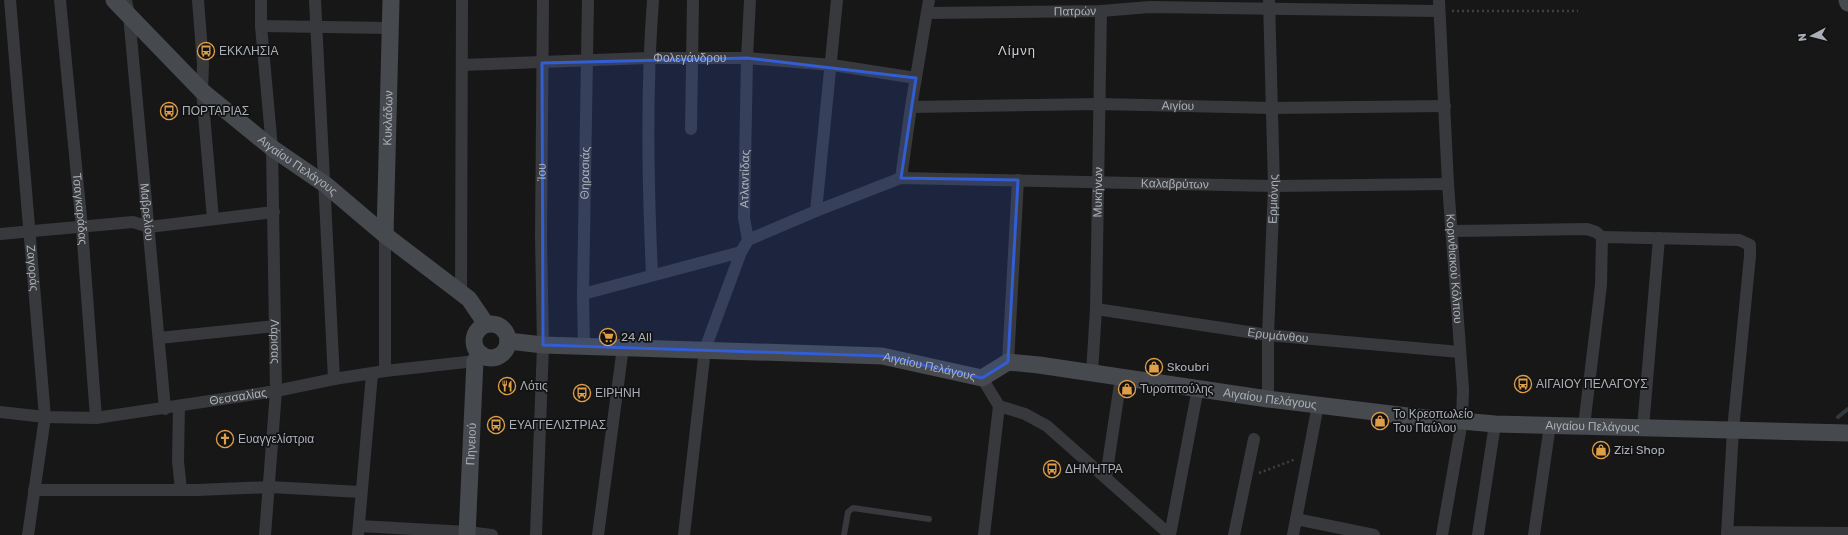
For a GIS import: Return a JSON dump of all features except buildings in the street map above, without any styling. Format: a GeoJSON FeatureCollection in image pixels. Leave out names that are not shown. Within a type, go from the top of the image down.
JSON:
{"type":"FeatureCollection","features":[{"type":"Feature","properties":{"kind":"main road","name":"Αιγαίου Πελάγους"},"geometry":{"type":"LineString","coordinates":[[114,0],[128,8],[202,91],[272,148],[326,185],[385,236],[461,293],[471,302],[486,324]]}},
{"type":"Feature","properties":{"kind":"main road","name":"Κυκλάδων"},"geometry":{"type":"LineString","coordinates":[[385,236],[389,28],[391,0]]}},
{"type":"Feature","properties":{"kind":"main road"},"geometry":{"type":"LineString","coordinates":[[478,358],[498,356],[505,350],[508,342],[504,328],[496,324],[486,324]]}},
{"type":"Feature","properties":{"kind":"main road","name":"Πηνειού"},"geometry":{"type":"LineString","coordinates":[[467,533],[478,358],[474,340],[477,330],[486,324]]}},
{"type":"Feature","properties":{"kind":"main road","name":"Αιγαίου Πελάγους"},"geometry":{"type":"LineString","coordinates":[[508,342],[543,345],[705,349],[882,356],[982,378],[1008,362],[1268,399],[1495,424],[1848,433]]}},
{"type":"Feature","properties":{"kind":"street","name":"Ζαγοράς"},"geometry":{"type":"LineString","coordinates":[[10,0],[28,232],[45,417],[28,535]]}},
{"type":"Feature","properties":{"kind":"street","name":"Τσαγκαράδας"},"geometry":{"type":"LineString","coordinates":[[60,0],[82,228],[96,418]]}},
{"type":"Feature","properties":{"kind":"street"},"geometry":{"type":"LineString","coordinates":[[198,0],[203,64],[202,91],[213,219]]}},
{"type":"Feature","properties":{"kind":"street","name":"Λάρισας"},"geometry":{"type":"LineString","coordinates":[[261,0],[261,26],[272,148],[276,391],[266,535]]}},
{"type":"Feature","properties":{"kind":"street"},"geometry":{"type":"LineString","coordinates":[[315,0],[326,185],[334,379]]}},
{"type":"Feature","properties":{"kind":"street"},"geometry":{"type":"LineString","coordinates":[[461,293],[462,0]]}},
{"type":"Feature","properties":{"kind":"street","name":"Ίου"},"geometry":{"type":"LineString","coordinates":[[536,535],[543,345],[543,0]]}},
{"type":"Feature","properties":{"kind":"street","name":"Θηρασιάς"},"geometry":{"type":"LineString","coordinates":[[584,346],[583,294],[588,0]]}},
{"type":"Feature","properties":{"kind":"street"},"geometry":{"type":"LineString","coordinates":[[652,275],[648,176],[648,58],[653,0]]}},
{"type":"Feature","properties":{"kind":"street"},"geometry":{"type":"LineString","coordinates":[[691,129],[693,0]]}},
{"type":"Feature","properties":{"kind":"street","name":"Ατλαντίδας"},"geometry":{"type":"LineString","coordinates":[[748,240],[744,218],[747,58],[750,0]]}},
{"type":"Feature","properties":{"kind":"street"},"geometry":{"type":"LineString","coordinates":[[816,211],[832,65],[837,0]]}},
{"type":"Feature","properties":{"kind":"street"},"geometry":{"type":"LineString","coordinates":[[684,535],[705,349],[741,252],[748,240],[816,211],[901,178],[929,0]]}},
{"type":"Feature","properties":{"kind":"street","name":"Πατρών"},"geometry":{"type":"LineString","coordinates":[[927,13],[1101,11],[1149,4],[1439,6]]}},
{"type":"Feature","properties":{"kind":"street","name":"Ερμιόνης"},"geometry":{"type":"LineString","coordinates":[[1268,399],[1268,335],[1274,186],[1269,4]]}},
{"type":"Feature","properties":{"kind":"street","name":"Κορινθιακού Κόλπου"},"geometry":{"type":"LineString","coordinates":[[1439,6],[1448,184],[1463,389],[1462,421],[1442,535]]}},
{"type":"Feature","properties":{"kind":"street","name":"Μαβρελίου"},"geometry":{"type":"LineString","coordinates":[[128,8],[165,408]]}},
{"type":"Feature","properties":{"kind":"street","name":"Μυκήνων"},"geometry":{"type":"LineString","coordinates":[[1092,373],[1096,309],[1101,11]]}},
{"type":"Feature","properties":{"kind":"street"},"geometry":{"type":"LineString","coordinates":[[261,26],[389,28]]}},
{"type":"Feature","properties":{"kind":"street","name":"Φολεγάνδρου"},"geometry":{"type":"LineString","coordinates":[[462,65],[648,58],[747,58],[832,65],[916,78]]}},
{"type":"Feature","properties":{"kind":"street","name":"Αιγίου"},"geometry":{"type":"LineString","coordinates":[[911,107],[1100,104],[1272,108],[1445,106]]}},
{"type":"Feature","properties":{"kind":"street","name":"Καλαβρύτων"},"geometry":{"type":"LineString","coordinates":[[901,178],[1274,186],[1448,184]]}},
{"type":"Feature","properties":{"kind":"street"},"geometry":{"type":"LineString","coordinates":[[1008,362],[1018,180]]}},
{"type":"Feature","properties":{"kind":"street"},"geometry":{"type":"LineString","coordinates":[[0,234],[82,228],[133,222],[149,227],[274,212]]}},
{"type":"Feature","properties":{"kind":"street"},"geometry":{"type":"LineString","coordinates":[[1452,231],[1587,229],[1596,232],[1602,237],[1739,240],[1750,245],[1733,430],[1727,533],[1848,533]]}},
{"type":"Feature","properties":{"kind":"street"},"geometry":{"type":"LineString","coordinates":[[385,236],[386,371]]}},
{"type":"Feature","properties":{"kind":"street"},"geometry":{"type":"LineString","coordinates":[[1584,426],[1602,286],[1602,237]]}},
{"type":"Feature","properties":{"kind":"street"},"geometry":{"type":"LineString","coordinates":[[1643,428],[1659,238]]}},
{"type":"Feature","properties":{"kind":"street"},"geometry":{"type":"LineString","coordinates":[[583,294],[741,252]]}},
{"type":"Feature","properties":{"kind":"street","name":"Ερυμάνθου"},"geometry":{"type":"LineString","coordinates":[[1096,309],[1268,335],[1460,352]]}},
{"type":"Feature","properties":{"kind":"street"},"geometry":{"type":"LineString","coordinates":[[159,338],[275,326]]}},
{"type":"Feature","properties":{"kind":"street"},"geometry":{"type":"LineString","coordinates":[[598,535],[623,347]]}},
{"type":"Feature","properties":{"kind":"street","name":"Θεσσαλίας"},"geometry":{"type":"LineString","coordinates":[[0,412],[45,417],[96,418],[276,391],[334,379],[478,358]]}},
{"type":"Feature","properties":{"kind":"street"},"geometry":{"type":"LineString","coordinates":[[372,374],[358,531],[467,533],[492,535]]}},
{"type":"Feature","properties":{"kind":"street"},"geometry":{"type":"LineString","coordinates":[[1106,477],[1121,377]]}},
{"type":"Feature","properties":{"kind":"street"},"geometry":{"type":"LineString","coordinates":[[982,378],[999,406],[984,535]]}},
{"type":"Feature","properties":{"kind":"street"},"geometry":{"type":"LineString","coordinates":[[999,406],[1025,414],[1047,426],[1106,477],[1157,530],[1170,535],[1198,388]]}},
{"type":"Feature","properties":{"kind":"street"},"geometry":{"type":"LineString","coordinates":[[1293,535],[1318,405]]}},
{"type":"Feature","properties":{"kind":"street"},"geometry":{"type":"LineString","coordinates":[[179,406],[178,461],[181,490]]}},
{"type":"Feature","properties":{"kind":"street"},"geometry":{"type":"LineString","coordinates":[[1478,535],[1495,424]]}},
{"type":"Feature","properties":{"kind":"street"},"geometry":{"type":"LineString","coordinates":[[1534,535],[1550,425]]}},
{"type":"Feature","properties":{"kind":"street"},"geometry":{"type":"LineString","coordinates":[[1234,535],[1254,440]]}},
{"type":"Feature","properties":{"kind":"street"},"geometry":{"type":"LineString","coordinates":[[34,490],[181,490],[270,487],[361,492]]}},
{"type":"Feature","properties":{"kind":"street"},"geometry":{"type":"LineString","coordinates":[[1296,519],[1374,535]]}},
{"type":"Feature","properties":{"kind":"lane"},"geometry":{"type":"LineString","coordinates":[[844,535],[848,512],[853,508],[929,519]]}},
{"type":"Feature","properties":{"kind":"path"},"geometry":{"type":"LineString","coordinates":[[1439,6],[1578,11]]}},
{"type":"Feature","properties":{"kind":"path"},"geometry":{"type":"LineString","coordinates":[[1246,479],[1308,453]]}},
{"type":"Feature","properties":{"kind":"highlighted area"},"geometry":{"type":"Polygon","coordinates":[[[747,58],[916,78],[901,178],[1018,180],[1008,362],[982,378],[882,356],[543,345],[542,63],[747,58]]]}},
{"type":"Feature","properties":{"kind":"waterway"},"geometry":{"type":"LineString","coordinates":[[1838,417],[1848,409]]}},
{"type":"Feature","properties":{"kind":"place","name":"ΕΚΚΛΗΣΙΑ"},"geometry":{"type":"Point","coordinates":[206,51]}},
{"type":"Feature","properties":{"kind":"place","name":"ΠΟΡΤΑΡΙΑΣ"},"geometry":{"type":"Point","coordinates":[169,111]}},
{"type":"Feature","properties":{"kind":"place","name":"24 All"},"geometry":{"type":"Point","coordinates":[608,337]}},
{"type":"Feature","properties":{"kind":"place","name":"Skoubri"},"geometry":{"type":"Point","coordinates":[1154,367]}},
{"type":"Feature","properties":{"kind":"place","name":"ΑΙΓΑΙΟΥ ΠΕΛΑΓΟΥΣ"},"geometry":{"type":"Point","coordinates":[1523,384]}},
{"type":"Feature","properties":{"kind":"place","name":"Λότις"},"geometry":{"type":"Point","coordinates":[507,386]}},
{"type":"Feature","properties":{"kind":"place","name":"Τυροπιτούλης"},"geometry":{"type":"Point","coordinates":[1127,389]}},
{"type":"Feature","properties":{"kind":"place","name":"ΕΙΡΗΝΗ"},"geometry":{"type":"Point","coordinates":[582,393]}},
{"type":"Feature","properties":{"kind":"place","name":"Το Κρεοπωλείο Του Παύλου"},"geometry":{"type":"Point","coordinates":[1380,421]}},
{"type":"Feature","properties":{"kind":"place","name":"ΕΥΑΓΓΕΛΙΣΤΡΙΑΣ"},"geometry":{"type":"Point","coordinates":[496,425]}},
{"type":"Feature","properties":{"kind":"place","name":"Ευαγγελίστρια"},"geometry":{"type":"Point","coordinates":[225,439]}},
{"type":"Feature","properties":{"kind":"place","name":"Zizi Shop"},"geometry":{"type":"Point","coordinates":[1601,450]}},
{"type":"Feature","properties":{"kind":"place","name":"ΔΗΜΗΤΡΑ"},"geometry":{"type":"Point","coordinates":[1052,469]}},
{"type":"Feature","properties":{"kind":"district","name":"Λίμνη"},"geometry":{"type":"Point","coordinates":[1017,50]}}]}
